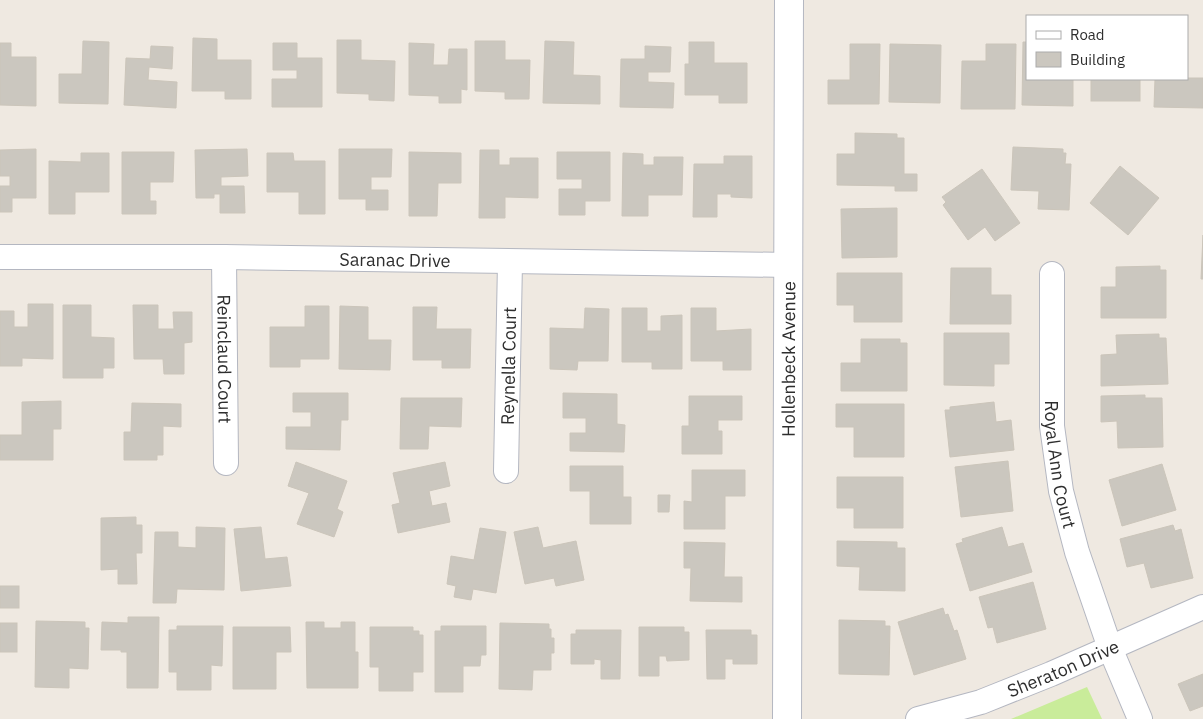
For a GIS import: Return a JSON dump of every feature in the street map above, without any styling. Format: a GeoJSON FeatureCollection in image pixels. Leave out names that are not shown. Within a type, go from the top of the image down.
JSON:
{"type":"FeatureCollection","features":[{"type":"Feature","properties":{"kind":"street","name":"Hollenbeck Avenue"},"geometry":{"type":"LineString","coordinates":[[787,719],[789,0]]}},
{"type":"Feature","properties":{"kind":"street","name":"Saranac Drive"},"geometry":{"type":"LineString","coordinates":[[0,257],[224,256],[789,265]]}},
{"type":"Feature","properties":{"kind":"street","name":"Reinclaud Court"},"geometry":{"type":"LineString","coordinates":[[224,256],[226,463]]}},
{"type":"Feature","properties":{"kind":"street","name":"Reynella Court"},"geometry":{"type":"LineString","coordinates":[[506,471],[510,262]]}},
{"type":"Feature","properties":{"kind":"street","name":"Royal Ann Court"},"geometry":{"type":"LineString","coordinates":[[1052,274],[1052,426],[1061,491],[1077,552],[1110,648],[1140,719]]}},
{"type":"Feature","properties":{"kind":"street","name":"Sheraton Drive"},"geometry":{"type":"LineString","coordinates":[[918,719],[981,702],[1051,674],[1203,607]]}},
{"type":"Feature","properties":{"kind":"green space"},"geometry":{"type":"Polygon","coordinates":[[[1087,687],[1102,719],[1011,719],[1087,687]]]}},
{"type":"Feature","properties":{"kind":"building"},"geometry":{"type":"Polygon","coordinates":[[[193,38],[217,39],[217,60],[251,60],[251,99],[225,99],[225,91],[192,91],[193,38]]]}},
{"type":"Feature","properties":{"kind":"building"},"geometry":{"type":"Polygon","coordinates":[[[337,40],[361,40],[361,60],[395,61],[394,101],[369,100],[369,94],[337,93],[337,40]]]}},
{"type":"Feature","properties":{"kind":"building"},"geometry":{"type":"Polygon","coordinates":[[[83,41],[109,42],[108,104],[59,103],[59,74],[82,74],[83,41]]]}},
{"type":"Feature","properties":{"kind":"building"},"geometry":{"type":"Polygon","coordinates":[[[475,41],[505,41],[505,60],[530,60],[529,99],[505,99],[505,92],[475,91],[475,41]]]}},
{"type":"Feature","properties":{"kind":"building"},"geometry":{"type":"Polygon","coordinates":[[[545,41],[574,42],[573,75],[600,76],[600,104],[543,103],[545,41]]]}},
{"type":"Feature","properties":{"kind":"building"},"geometry":{"type":"Polygon","coordinates":[[[689,42],[714,42],[714,63],[747,63],[747,103],[719,103],[719,95],[685,95],[685,64],[689,64],[689,42]]]}},
{"type":"Feature","properties":{"kind":"building"},"geometry":{"type":"Polygon","coordinates":[[[1023,42],[1026,42],[1026,80],[1073,80],[1073,106],[1022,105],[1023,42]]]}},
{"type":"Feature","properties":{"kind":"building"},"geometry":{"type":"Polygon","coordinates":[[[0,43],[11,43],[11,57],[36,57],[36,106],[0,105],[0,43]]]}},
{"type":"Feature","properties":{"kind":"building"},"geometry":{"type":"Polygon","coordinates":[[[273,43],[297,43],[297,58],[322,58],[322,107],[272,107],[272,79],[297,79],[297,70],[273,70],[273,43]]]}},
{"type":"Feature","properties":{"kind":"building"},"geometry":{"type":"Polygon","coordinates":[[[409,43],[434,44],[433,65],[448,65],[449,49],[467,49],[467,90],[461,89],[461,103],[439,103],[439,96],[409,95],[409,43]]]}},
{"type":"Feature","properties":{"kind":"building"},"geometry":{"type":"Polygon","coordinates":[[[850,44],[880,44],[879,104],[828,104],[828,80],[850,80],[850,44]]]}},
{"type":"Feature","properties":{"kind":"building"},"geometry":{"type":"Polygon","coordinates":[[[890,44],[941,45],[940,103],[889,102],[890,44]]]}},
{"type":"Feature","properties":{"kind":"building"},"geometry":{"type":"Polygon","coordinates":[[[986,44],[1016,44],[1015,109],[961,109],[962,61],[986,61],[986,44]]]}},
{"type":"Feature","properties":{"kind":"building"},"geometry":{"type":"Polygon","coordinates":[[[151,46],[173,47],[172,69],[149,67],[148,80],[177,82],[176,108],[124,105],[126,58],[150,59],[151,46]]]}},
{"type":"Feature","properties":{"kind":"building"},"geometry":{"type":"Polygon","coordinates":[[[645,46],[671,47],[670,72],[648,72],[648,82],[674,83],[673,108],[620,107],[621,59],[645,59],[645,46]]]}},
{"type":"Feature","properties":{"kind":"building"},"geometry":{"type":"Polygon","coordinates":[[[1188,78],[1203,78],[1203,108],[1154,107],[1155,80],[1188,80],[1188,78]]]}},
{"type":"Feature","properties":{"kind":"building"},"geometry":{"type":"Polygon","coordinates":[[[1091,80],[1140,80],[1140,101],[1091,101],[1091,80]]]}},
{"type":"Feature","properties":{"kind":"building"},"geometry":{"type":"Polygon","coordinates":[[[855,133],[897,134],[897,138],[904,138],[904,174],[917,174],[917,191],[895,191],[895,186],[837,185],[837,154],[855,154],[855,133]]]}},
{"type":"Feature","properties":{"kind":"building"},"geometry":{"type":"Polygon","coordinates":[[[1013,147],[1063,149],[1063,153],[1066,153],[1065,164],[1071,164],[1069,210],[1038,209],[1039,191],[1011,190],[1013,147]]]}},
{"type":"Feature","properties":{"kind":"building"},"geometry":{"type":"Polygon","coordinates":[[[36,149],[36,198],[12,198],[12,212],[0,212],[0,186],[10,186],[10,176],[0,176],[0,150],[36,149]]]}},
{"type":"Feature","properties":{"kind":"building"},"geometry":{"type":"Polygon","coordinates":[[[247,149],[248,176],[221,177],[221,186],[244,186],[245,213],[220,213],[220,194],[214,194],[214,198],[196,198],[195,150],[247,149]]]}},
{"type":"Feature","properties":{"kind":"building"},"geometry":{"type":"Polygon","coordinates":[[[339,149],[392,149],[391,177],[371,177],[371,190],[388,190],[388,210],[366,210],[366,199],[339,199],[339,149]]]}},
{"type":"Feature","properties":{"kind":"building"},"geometry":{"type":"Polygon","coordinates":[[[480,150],[499,150],[499,165],[510,165],[510,158],[538,158],[538,198],[505,197],[505,218],[479,218],[480,150]]]}},
{"type":"Feature","properties":{"kind":"building"},"geometry":{"type":"Polygon","coordinates":[[[122,152],[174,152],[173,182],[150,182],[150,201],[156,201],[156,214],[122,214],[122,152]]]}},
{"type":"Feature","properties":{"kind":"building"},"geometry":{"type":"Polygon","coordinates":[[[409,152],[461,153],[461,183],[438,183],[437,216],[409,216],[409,152]]]}},
{"type":"Feature","properties":{"kind":"building"},"geometry":{"type":"Polygon","coordinates":[[[557,152],[610,152],[610,201],[585,201],[585,215],[559,215],[559,189],[582,189],[582,179],[557,179],[557,152]]]}},
{"type":"Feature","properties":{"kind":"building"},"geometry":{"type":"Polygon","coordinates":[[[81,153],[109,153],[109,192],[75,192],[75,214],[49,214],[49,161],[81,162],[81,153]]]}},
{"type":"Feature","properties":{"kind":"building"},"geometry":{"type":"Polygon","coordinates":[[[267,153],[293,153],[294,161],[325,161],[325,214],[299,214],[299,192],[267,192],[267,153]]]}},
{"type":"Feature","properties":{"kind":"building"},"geometry":{"type":"Polygon","coordinates":[[[623,153],[643,154],[643,165],[654,165],[654,157],[683,157],[682,195],[648,195],[648,216],[622,216],[623,153]]]}},
{"type":"Feature","properties":{"kind":"building"},"geometry":{"type":"Polygon","coordinates":[[[724,156],[752,156],[752,198],[731,197],[731,194],[717,194],[717,217],[693,217],[694,164],[724,164],[724,156]]]}},
{"type":"Feature","properties":{"kind":"building"},"geometry":{"type":"Polygon","coordinates":[[[1120,166],[1159,198],[1128,235],[1090,203],[1120,166]]]}},
{"type":"Feature","properties":{"kind":"building"},"geometry":{"type":"Polygon","coordinates":[[[982,169],[1020,223],[995,241],[985,227],[968,240],[943,205],[946,202],[942,197],[982,169]]]}},
{"type":"Feature","properties":{"kind":"building"},"geometry":{"type":"Polygon","coordinates":[[[897,208],[897,257],[842,258],[841,209],[897,208]]]}},
{"type":"Feature","properties":{"kind":"building"},"geometry":{"type":"Polygon","coordinates":[[[1203,235],[1203,279],[1201,279],[1203,235]]]}},
{"type":"Feature","properties":{"kind":"building"},"geometry":{"type":"Polygon","coordinates":[[[1160,266],[1160,270],[1166,270],[1166,318],[1101,318],[1101,287],[1116,287],[1116,267],[1160,266]]]}},
{"type":"Feature","properties":{"kind":"building"},"geometry":{"type":"Polygon","coordinates":[[[951,268],[991,268],[991,295],[1011,295],[1011,324],[950,324],[951,268]]]}},
{"type":"Feature","properties":{"kind":"building"},"geometry":{"type":"Polygon","coordinates":[[[837,273],[902,273],[902,322],[854,322],[854,305],[837,305],[837,273]]]}},
{"type":"Feature","properties":{"kind":"building"},"geometry":{"type":"Polygon","coordinates":[[[28,304],[53,304],[53,359],[22,358],[22,366],[0,366],[0,311],[14,311],[14,327],[28,327],[28,304]]]}},
{"type":"Feature","properties":{"kind":"building"},"geometry":{"type":"Polygon","coordinates":[[[63,305],[91,305],[91,337],[114,338],[114,368],[103,368],[103,378],[63,378],[63,305]]]}},
{"type":"Feature","properties":{"kind":"building"},"geometry":{"type":"Polygon","coordinates":[[[133,305],[158,305],[158,329],[174,329],[173,312],[192,312],[192,342],[184,343],[184,374],[164,374],[163,359],[134,359],[133,305]]]}},
{"type":"Feature","properties":{"kind":"building"},"geometry":{"type":"Polygon","coordinates":[[[305,306],[329,306],[329,359],[300,359],[300,367],[270,367],[270,327],[305,327],[305,306]]]}},
{"type":"Feature","properties":{"kind":"building"},"geometry":{"type":"Polygon","coordinates":[[[340,306],[368,307],[368,340],[391,340],[390,370],[339,369],[340,306]]]}},
{"type":"Feature","properties":{"kind":"building"},"geometry":{"type":"Polygon","coordinates":[[[413,307],[437,307],[436,329],[471,329],[470,368],[442,368],[442,360],[413,360],[413,307]]]}},
{"type":"Feature","properties":{"kind":"building"},"geometry":{"type":"Polygon","coordinates":[[[585,308],[609,309],[608,361],[578,361],[577,370],[550,369],[550,328],[584,329],[585,308]]]}},
{"type":"Feature","properties":{"kind":"building"},"geometry":{"type":"Polygon","coordinates":[[[622,308],[647,308],[647,331],[661,331],[661,316],[682,315],[682,369],[652,369],[652,362],[622,362],[622,308]]]}},
{"type":"Feature","properties":{"kind":"building"},"geometry":{"type":"Polygon","coordinates":[[[691,308],[716,308],[716,331],[751,329],[751,370],[723,370],[723,361],[691,361],[691,308]]]}},
{"type":"Feature","properties":{"kind":"building"},"geometry":{"type":"Polygon","coordinates":[[[944,333],[1009,333],[1009,364],[994,364],[994,386],[944,385],[944,333]]]}},
{"type":"Feature","properties":{"kind":"building"},"geometry":{"type":"Polygon","coordinates":[[[1159,334],[1159,338],[1166,338],[1168,384],[1101,386],[1101,355],[1117,354],[1116,335],[1159,334]]]}},
{"type":"Feature","properties":{"kind":"building"},"geometry":{"type":"Polygon","coordinates":[[[861,339],[900,339],[900,343],[907,343],[907,391],[841,391],[841,363],[861,363],[861,339]]]}},
{"type":"Feature","properties":{"kind":"building"},"geometry":{"type":"Polygon","coordinates":[[[293,393],[348,393],[348,420],[341,420],[340,450],[286,449],[286,427],[311,427],[311,412],[293,412],[293,393]]]}},
{"type":"Feature","properties":{"kind":"building"},"geometry":{"type":"Polygon","coordinates":[[[563,393],[617,394],[617,424],[625,425],[624,452],[570,451],[570,433],[586,433],[586,418],[563,418],[563,393]]]}},
{"type":"Feature","properties":{"kind":"building"},"geometry":{"type":"Polygon","coordinates":[[[1145,395],[1145,398],[1162,398],[1163,447],[1118,448],[1117,421],[1101,422],[1101,396],[1145,395]]]}},
{"type":"Feature","properties":{"kind":"building"},"geometry":{"type":"Polygon","coordinates":[[[689,396],[742,396],[742,420],[718,420],[718,431],[722,431],[722,454],[682,454],[682,426],[689,426],[689,396]]]}},
{"type":"Feature","properties":{"kind":"building"},"geometry":{"type":"Polygon","coordinates":[[[401,398],[462,398],[461,427],[429,426],[428,449],[400,449],[401,398]]]}},
{"type":"Feature","properties":{"kind":"building"},"geometry":{"type":"Polygon","coordinates":[[[61,401],[61,429],[53,429],[53,460],[0,460],[0,435],[22,435],[22,402],[61,401]]]}},
{"type":"Feature","properties":{"kind":"building"},"geometry":{"type":"Polygon","coordinates":[[[994,402],[996,422],[1011,420],[1014,450],[950,457],[945,410],[950,410],[950,407],[994,402]]]}},
{"type":"Feature","properties":{"kind":"building"},"geometry":{"type":"Polygon","coordinates":[[[132,403],[181,404],[181,427],[163,426],[163,455],[157,455],[157,460],[124,460],[124,432],[131,432],[132,403]]]}},
{"type":"Feature","properties":{"kind":"building"},"geometry":{"type":"Polygon","coordinates":[[[836,404],[904,404],[904,457],[854,457],[854,427],[836,427],[836,404]]]}},
{"type":"Feature","properties":{"kind":"building"},"geometry":{"type":"Polygon","coordinates":[[[1008,461],[1013,511],[961,517],[955,467],[1008,461]]]}},
{"type":"Feature","properties":{"kind":"building"},"geometry":{"type":"Polygon","coordinates":[[[296,462],[347,481],[337,509],[343,512],[334,537],[297,524],[309,493],[288,486],[296,462]]]}},
{"type":"Feature","properties":{"kind":"building"},"geometry":{"type":"Polygon","coordinates":[[[445,462],[450,486],[429,491],[432,506],[446,503],[450,522],[398,533],[392,505],[400,503],[393,473],[445,462]]]}},
{"type":"Feature","properties":{"kind":"building"},"geometry":{"type":"Polygon","coordinates":[[[1162,464],[1176,510],[1122,526],[1109,480],[1162,464]]]}},
{"type":"Feature","properties":{"kind":"building"},"geometry":{"type":"Polygon","coordinates":[[[570,466],[623,466],[623,497],[631,497],[631,524],[590,524],[590,491],[570,491],[570,466]]]}},
{"type":"Feature","properties":{"kind":"building"},"geometry":{"type":"Polygon","coordinates":[[[692,470],[745,470],[745,496],[725,496],[725,529],[684,529],[684,501],[692,502],[692,470]]]}},
{"type":"Feature","properties":{"kind":"building"},"geometry":{"type":"Polygon","coordinates":[[[837,477],[903,477],[903,528],[854,528],[854,508],[837,508],[837,477]]]}},
{"type":"Feature","properties":{"kind":"building"},"geometry":{"type":"Polygon","coordinates":[[[658,495],[670,495],[669,512],[658,512],[658,495]]]}},
{"type":"Feature","properties":{"kind":"building"},"geometry":{"type":"Polygon","coordinates":[[[136,517],[136,525],[142,525],[142,553],[136,553],[137,584],[118,584],[118,569],[101,570],[101,518],[136,517]]]}},
{"type":"Feature","properties":{"kind":"building"},"geometry":{"type":"Polygon","coordinates":[[[1173,525],[1175,531],[1181,529],[1193,578],[1151,588],[1144,563],[1127,567],[1120,539],[1173,525]]]}},
{"type":"Feature","properties":{"kind":"building"},"geometry":{"type":"Polygon","coordinates":[[[196,527],[225,528],[224,590],[177,589],[176,603],[153,603],[155,532],[178,532],[178,547],[196,548],[196,527]]]}},
{"type":"Feature","properties":{"kind":"building"},"geometry":{"type":"Polygon","coordinates":[[[261,527],[265,559],[287,557],[291,586],[241,591],[234,529],[261,527]]]}},
{"type":"Feature","properties":{"kind":"building"},"geometry":{"type":"Polygon","coordinates":[[[538,527],[543,548],[576,541],[584,580],[556,586],[554,578],[525,584],[514,532],[538,527]]]}},
{"type":"Feature","properties":{"kind":"building"},"geometry":{"type":"Polygon","coordinates":[[[1002,527],[1008,547],[1023,543],[1032,572],[970,591],[956,544],[963,542],[962,539],[1002,527]]]}},
{"type":"Feature","properties":{"kind":"building"},"geometry":{"type":"Polygon","coordinates":[[[480,528],[506,532],[496,593],[473,589],[471,600],[454,597],[456,586],[447,584],[451,556],[474,560],[480,528]]]}},
{"type":"Feature","properties":{"kind":"building"},"geometry":{"type":"Polygon","coordinates":[[[837,541],[897,542],[897,548],[905,548],[905,591],[859,590],[860,567],[837,566],[837,541]]]}},
{"type":"Feature","properties":{"kind":"building"},"geometry":{"type":"Polygon","coordinates":[[[684,542],[725,543],[724,577],[742,577],[742,602],[690,601],[691,568],[684,568],[684,542]]]}},
{"type":"Feature","properties":{"kind":"building"},"geometry":{"type":"Polygon","coordinates":[[[1033,582],[1046,629],[997,643],[993,627],[988,628],[979,597],[1033,582]]]}},
{"type":"Feature","properties":{"kind":"building"},"geometry":{"type":"Polygon","coordinates":[[[0,586],[19,586],[19,608],[0,608],[0,586]]]}},
{"type":"Feature","properties":{"kind":"building"},"geometry":{"type":"Polygon","coordinates":[[[943,608],[945,615],[948,614],[954,631],[957,630],[966,659],[914,675],[898,622],[943,608]]]}},
{"type":"Feature","properties":{"kind":"building"},"geometry":{"type":"Polygon","coordinates":[[[128,617],[159,617],[158,688],[127,688],[127,652],[121,652],[121,650],[101,650],[102,622],[128,623],[128,617]]]}},
{"type":"Feature","properties":{"kind":"building"},"geometry":{"type":"Polygon","coordinates":[[[839,620],[885,621],[885,626],[890,626],[889,675],[839,674],[839,620]]]}},
{"type":"Feature","properties":{"kind":"building"},"geometry":{"type":"Polygon","coordinates":[[[36,621],[85,622],[85,628],[89,628],[88,669],[69,668],[69,688],[35,687],[36,621]]]}},
{"type":"Feature","properties":{"kind":"building"},"geometry":{"type":"Polygon","coordinates":[[[306,622],[324,622],[324,628],[341,628],[341,622],[355,622],[355,652],[358,652],[358,688],[307,688],[306,622]]]}},
{"type":"Feature","properties":{"kind":"building"},"geometry":{"type":"Polygon","coordinates":[[[0,623],[17,623],[17,652],[0,652],[0,623]]]}},
{"type":"Feature","properties":{"kind":"building"},"geometry":{"type":"Polygon","coordinates":[[[500,623],[549,624],[551,638],[554,638],[554,653],[551,653],[551,670],[533,670],[532,690],[499,689],[500,623]]]}},
{"type":"Feature","properties":{"kind":"building"},"geometry":{"type":"Polygon","coordinates":[[[177,626],[223,626],[222,666],[211,665],[211,690],[177,690],[177,672],[169,672],[169,630],[177,630],[177,626]]]}},
{"type":"Feature","properties":{"kind":"building"},"geometry":{"type":"Polygon","coordinates":[[[441,626],[486,626],[486,655],[481,655],[480,666],[463,666],[463,692],[435,692],[435,631],[441,631],[441,626]]]}},
{"type":"Feature","properties":{"kind":"building"},"geometry":{"type":"Polygon","coordinates":[[[233,627],[290,627],[291,652],[276,652],[276,689],[233,689],[233,627]]]}},
{"type":"Feature","properties":{"kind":"building"},"geometry":{"type":"Polygon","coordinates":[[[370,627],[413,627],[413,631],[419,631],[419,635],[423,635],[423,672],[413,672],[413,691],[379,691],[379,667],[370,667],[370,627]]]}},
{"type":"Feature","properties":{"kind":"building"},"geometry":{"type":"Polygon","coordinates":[[[639,627],[684,627],[684,632],[689,632],[689,660],[667,661],[666,656],[659,656],[659,676],[639,676],[639,627]]]}},
{"type":"Feature","properties":{"kind":"building"},"geometry":{"type":"Polygon","coordinates":[[[576,630],[621,630],[620,679],[601,679],[601,660],[594,659],[594,664],[571,664],[571,634],[576,634],[576,630]]]}},
{"type":"Feature","properties":{"kind":"building"},"geometry":{"type":"Polygon","coordinates":[[[706,630],[751,630],[751,635],[757,635],[757,664],[733,664],[733,659],[725,659],[725,679],[707,679],[706,630]]]}},
{"type":"Feature","properties":{"kind":"building"},"geometry":{"type":"Polygon","coordinates":[[[1203,674],[1203,706],[1190,711],[1178,684],[1203,674]]]}}]}
